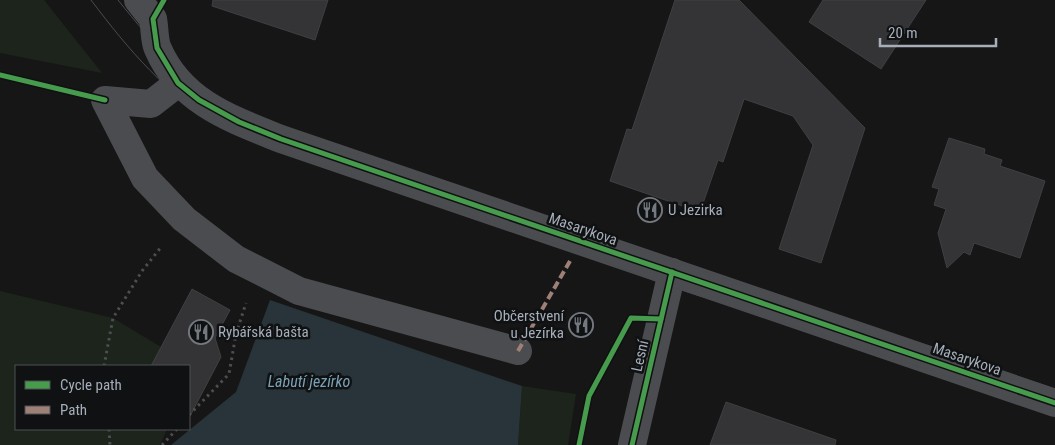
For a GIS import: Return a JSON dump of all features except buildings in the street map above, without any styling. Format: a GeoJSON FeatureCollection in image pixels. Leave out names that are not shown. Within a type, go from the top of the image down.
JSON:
{"type":"FeatureCollection","features":[{"type":"Feature","properties":{"kind":"street","name":"Masarykova"},"geometry":{"type":"LineString","coordinates":[[152,6],[157,48],[178,83],[199,100],[239,122],[281,139],[1055,403]]}},
{"type":"Feature","properties":{"kind":"street"},"geometry":{"type":"LineString","coordinates":[[178,83],[150,104],[105,100],[144,178],[184,219],[236,259],[299,291],[518,351]]}},
{"type":"Feature","properties":{"kind":"street","name":"Lesní"},"geometry":{"type":"LineString","coordinates":[[632,445],[672,272]]}},
{"type":"Feature","properties":{"kind":"path"},"geometry":{"type":"LineString","coordinates":[[104,365],[113,318],[142,271],[184,219]]}},
{"type":"Feature","properties":{"kind":"path"},"geometry":{"type":"LineString","coordinates":[[190,414],[229,374],[236,334],[258,270]]}},
{"type":"Feature","properties":{"kind":"path"},"geometry":{"type":"LineString","coordinates":[[109,430],[110,445]]}},
{"type":"Feature","properties":{"kind":"path"},"geometry":{"type":"LineString","coordinates":[[162,445],[176,430]]}},
{"type":"Feature","properties":{"kind":"shaded area"},"geometry":{"type":"Polygon","coordinates":[[[0,0],[44,0],[102,73],[0,53],[0,0]]]}},
{"type":"Feature","properties":{"kind":"shaded area"},"geometry":{"type":"Polygon","coordinates":[[[0,291],[113,318],[161,347],[152,365],[15,365],[15,430],[167,430],[160,445],[0,445],[0,291]]]}},
{"type":"Feature","properties":{"kind":"shaded area"},"geometry":{"type":"Polygon","coordinates":[[[522,386],[576,394],[568,445],[518,445],[522,386]]]}},
{"type":"Feature","properties":{"kind":"water","name":"Labutí jezírko"},"geometry":{"type":"Polygon","coordinates":[[[270,300],[522,386],[518,445],[171,445],[236,392],[270,300]]]}},
{"type":"Feature","properties":{"kind":"tram line"},"geometry":{"type":"LineString","coordinates":[[91,0],[135,54],[167,87],[203,115],[223,127],[265,146],[580,252],[669,286],[905,362],[1055,413]]}},
{"type":"Feature","properties":{"kind":"tram line"},"geometry":{"type":"LineString","coordinates":[[118,0],[160,49],[191,78],[208,92],[245,114],[261,121],[288,132],[1055,389]]}},
{"type":"Feature","properties":{"kind":"marked path"},"geometry":{"type":"LineString","coordinates":[[518,351],[570,261]]}},
{"type":"Feature","properties":{"kind":"cycle path"},"geometry":{"type":"LineString","coordinates":[[164,0],[153,19],[157,48],[178,83],[199,100],[239,122],[281,139],[1055,403]]}},
{"type":"Feature","properties":{"kind":"cycle path"},"geometry":{"type":"LineString","coordinates":[[0,75],[105,100]]}},
{"type":"Feature","properties":{"kind":"cycle path"},"geometry":{"type":"LineString","coordinates":[[632,445],[672,272]]}},
{"type":"Feature","properties":{"kind":"cycle path"},"geometry":{"type":"LineString","coordinates":[[579,445],[589,396],[631,318],[661,319]]}},
{"type":"Feature","properties":{"kind":"place","name":"U Jezirka"},"geometry":{"type":"Point","coordinates":[650,210]}},
{"type":"Feature","properties":{"kind":"place","name":"Občerstvení u Jezírka"},"geometry":{"type":"Point","coordinates":[581,325]}},
{"type":"Feature","properties":{"kind":"place","name":"Rybářská bašta"},"geometry":{"type":"Point","coordinates":[201,332]}}]}
